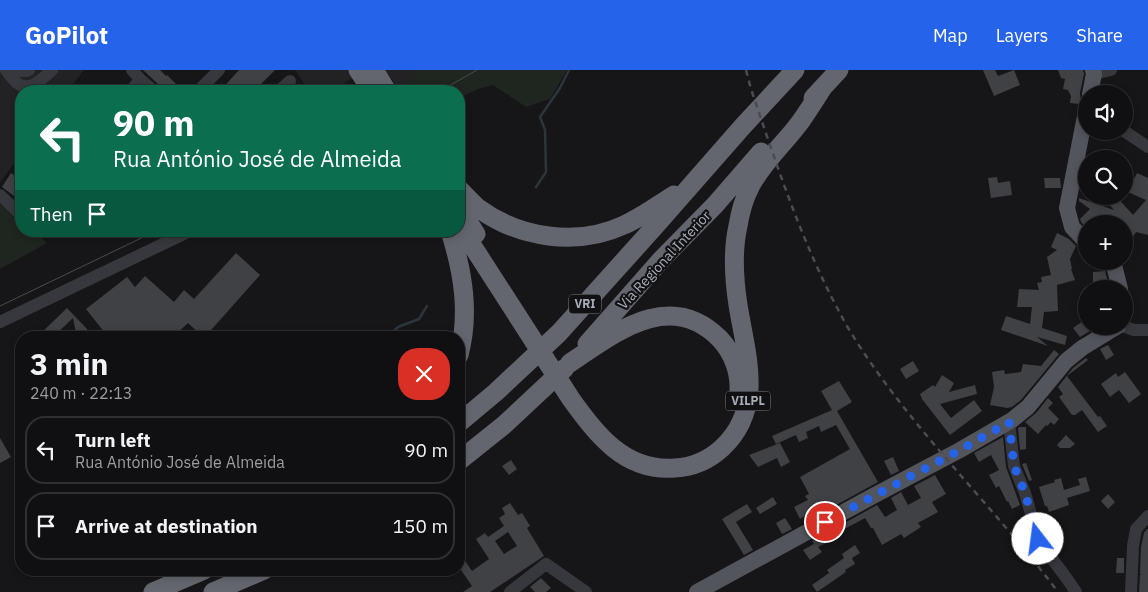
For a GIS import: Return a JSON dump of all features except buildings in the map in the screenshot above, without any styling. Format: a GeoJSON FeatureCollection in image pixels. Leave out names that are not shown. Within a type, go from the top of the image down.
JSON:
{"type":"FeatureCollection","features":[{"type":"Feature","properties":{"kind":"highway","name":"Via Regional Interior"},"geometry":{"type":"LineString","coordinates":[[465,418],[496,392],[559,333],[795,70]]}},
{"type":"Feature","properties":{"kind":"highway","name":"Via Regional Interior"},"geometry":{"type":"LineString","coordinates":[[465,456],[504,425],[570,363],[660,261],[760,162],[839,70]]}},
{"type":"Feature","properties":{"kind":"highway"},"geometry":{"type":"LineString","coordinates":[[364,71],[370,85]]}},
{"type":"Feature","properties":{"kind":"highway"},"geometry":{"type":"LineString","coordinates":[[364,71],[381,85]]}},
{"type":"Feature","properties":{"kind":"highway","name":"VILPL"},"geometry":{"type":"LineString","coordinates":[[465,217],[529,325],[574,395],[585,419],[600,437],[616,451],[634,462],[666,469],[682,468],[698,464],[719,451],[729,442],[744,416],[748,402],[747,353],[735,286],[735,244],[743,208],[760,162]]}},
{"type":"Feature","properties":{"kind":"highway"},"geometry":{"type":"LineString","coordinates":[[465,195],[476,207],[507,225],[537,234],[578,237],[624,226],[675,194],[700,174]]}},
{"type":"Feature","properties":{"kind":"highway","name":"VILPL"},"geometry":{"type":"LineString","coordinates":[[465,234],[529,325]]}},
{"type":"Feature","properties":{"kind":"highway"},"geometry":{"type":"LineString","coordinates":[[452,237],[464,287],[463,331]]}},
{"type":"Feature","properties":{"kind":"highway","name":"VILPL"},"geometry":{"type":"LineString","coordinates":[[570,363],[613,335],[636,323],[655,317],[686,318],[699,323],[713,332],[724,344],[732,355],[739,388],[734,414],[721,434],[713,442],[692,454],[680,458],[666,458],[638,452],[623,443],[602,425],[574,395]]}},
{"type":"Feature","properties":{"kind":"highway"},"geometry":{"type":"LineString","coordinates":[[154,592],[190,576]]}},
{"type":"Feature","properties":{"kind":"highway"},"geometry":{"type":"LineString","coordinates":[[213,592],[250,576]]}},
{"type":"Feature","properties":{"kind":"main road"},"geometry":{"type":"LineString","coordinates":[[1091,85],[1093,72]]}},
{"type":"Feature","properties":{"kind":"main road"},"geometry":{"type":"LineString","coordinates":[[1078,233],[1072,227],[1068,208],[1081,140]]}},
{"type":"Feature","properties":{"kind":"main road"},"geometry":{"type":"LineString","coordinates":[[697,592],[1009,422],[1028,406],[1066,361],[1082,348],[1103,335]]}},
{"type":"Feature","properties":{"kind":"street"},"geometry":{"type":"LineString","coordinates":[[6,70],[17,84],[20,85]]}},
{"type":"Feature","properties":{"kind":"street"},"geometry":{"type":"LineString","coordinates":[[12,70],[29,70]]}},
{"type":"Feature","properties":{"kind":"street"},"geometry":{"type":"LineString","coordinates":[[33,85],[52,70]]}},
{"type":"Feature","properties":{"kind":"street"},"geometry":{"type":"LineString","coordinates":[[204,85],[219,70]]}},
{"type":"Feature","properties":{"kind":"street"},"geometry":{"type":"LineString","coordinates":[[1093,72],[1111,70]]}},
{"type":"Feature","properties":{"kind":"street"},"geometry":{"type":"LineString","coordinates":[[136,75],[147,85]]}},
{"type":"Feature","properties":{"kind":"street"},"geometry":{"type":"LineString","coordinates":[[286,85],[290,81]]}},
{"type":"Feature","properties":{"kind":"street"},"geometry":{"type":"LineString","coordinates":[[1133,137],[1148,146]]}},
{"type":"Feature","properties":{"kind":"street"},"geometry":{"type":"LineString","coordinates":[[0,195],[15,209]]}},
{"type":"Feature","properties":{"kind":"street"},"geometry":{"type":"LineString","coordinates":[[0,322],[177,237]]}},
{"type":"Feature","properties":{"kind":"street"},"geometry":{"type":"LineString","coordinates":[[1133,330],[1148,330]]}},
{"type":"Feature","properties":{"kind":"street"},"geometry":{"type":"LineString","coordinates":[[1009,422],[1014,466],[1025,493],[1038,539],[1076,592]]}},
{"type":"Feature","properties":{"kind":"street"},"geometry":{"type":"LineString","coordinates":[[1131,592],[1133,546],[1136,530],[1146,520]]}},
{"type":"Feature","properties":{"kind":"street"},"geometry":{"type":"LineString","coordinates":[[510,592],[546,564],[586,592]]}},
{"type":"Feature","properties":{"kind":"shaded area"},"geometry":{"type":"Polygon","coordinates":[[[0,70],[84,70],[73,85],[15,85],[15,162],[0,182],[0,70]]]}},
{"type":"Feature","properties":{"kind":"shaded area"},"geometry":{"type":"Polygon","coordinates":[[[295,70],[363,70],[341,85],[305,85],[295,70]]]}},
{"type":"Feature","properties":{"kind":"shaded area"},"geometry":{"type":"Polygon","coordinates":[[[385,70],[445,70],[424,85],[396,85],[385,70]]]}},
{"type":"Feature","properties":{"kind":"shaded area"},"geometry":{"type":"Polygon","coordinates":[[[416,70],[567,70],[550,99],[526,107],[493,85],[465,95],[465,85],[410,85],[416,70]]]}},
{"type":"Feature","properties":{"kind":"shaded area"},"geometry":{"type":"Polygon","coordinates":[[[0,204],[15,217],[15,237],[40,237],[47,243],[0,269],[0,204]]]}},
{"type":"Feature","properties":{"kind":"waterway"},"geometry":{"type":"LineString","coordinates":[[536,187],[546,172],[545,130],[540,117],[560,88],[569,70]]}},
{"type":"Feature","properties":{"kind":"waterway"},"geometry":{"type":"LineString","coordinates":[[394,331],[398,327],[419,319],[427,306]]}},
{"type":"Feature","properties":{"kind":"tram line"},"geometry":{"type":"LineString","coordinates":[[451,85],[477,70]]}},
{"type":"Feature","properties":{"kind":"tram line"},"geometry":{"type":"LineString","coordinates":[[0,306],[144,237]]}},
{"type":"Feature","properties":{"kind":"railway"},"geometry":{"type":"LineString","coordinates":[[746,70],[769,142],[808,247],[847,327],[873,366],[924,432],[1058,592]]}},
{"type":"Feature","properties":{"kind":"route"},"geometry":{"type":"LineString","coordinates":[[825,522],[1009,422],[1014,466],[1025,493],[1038,539]]}}]}
